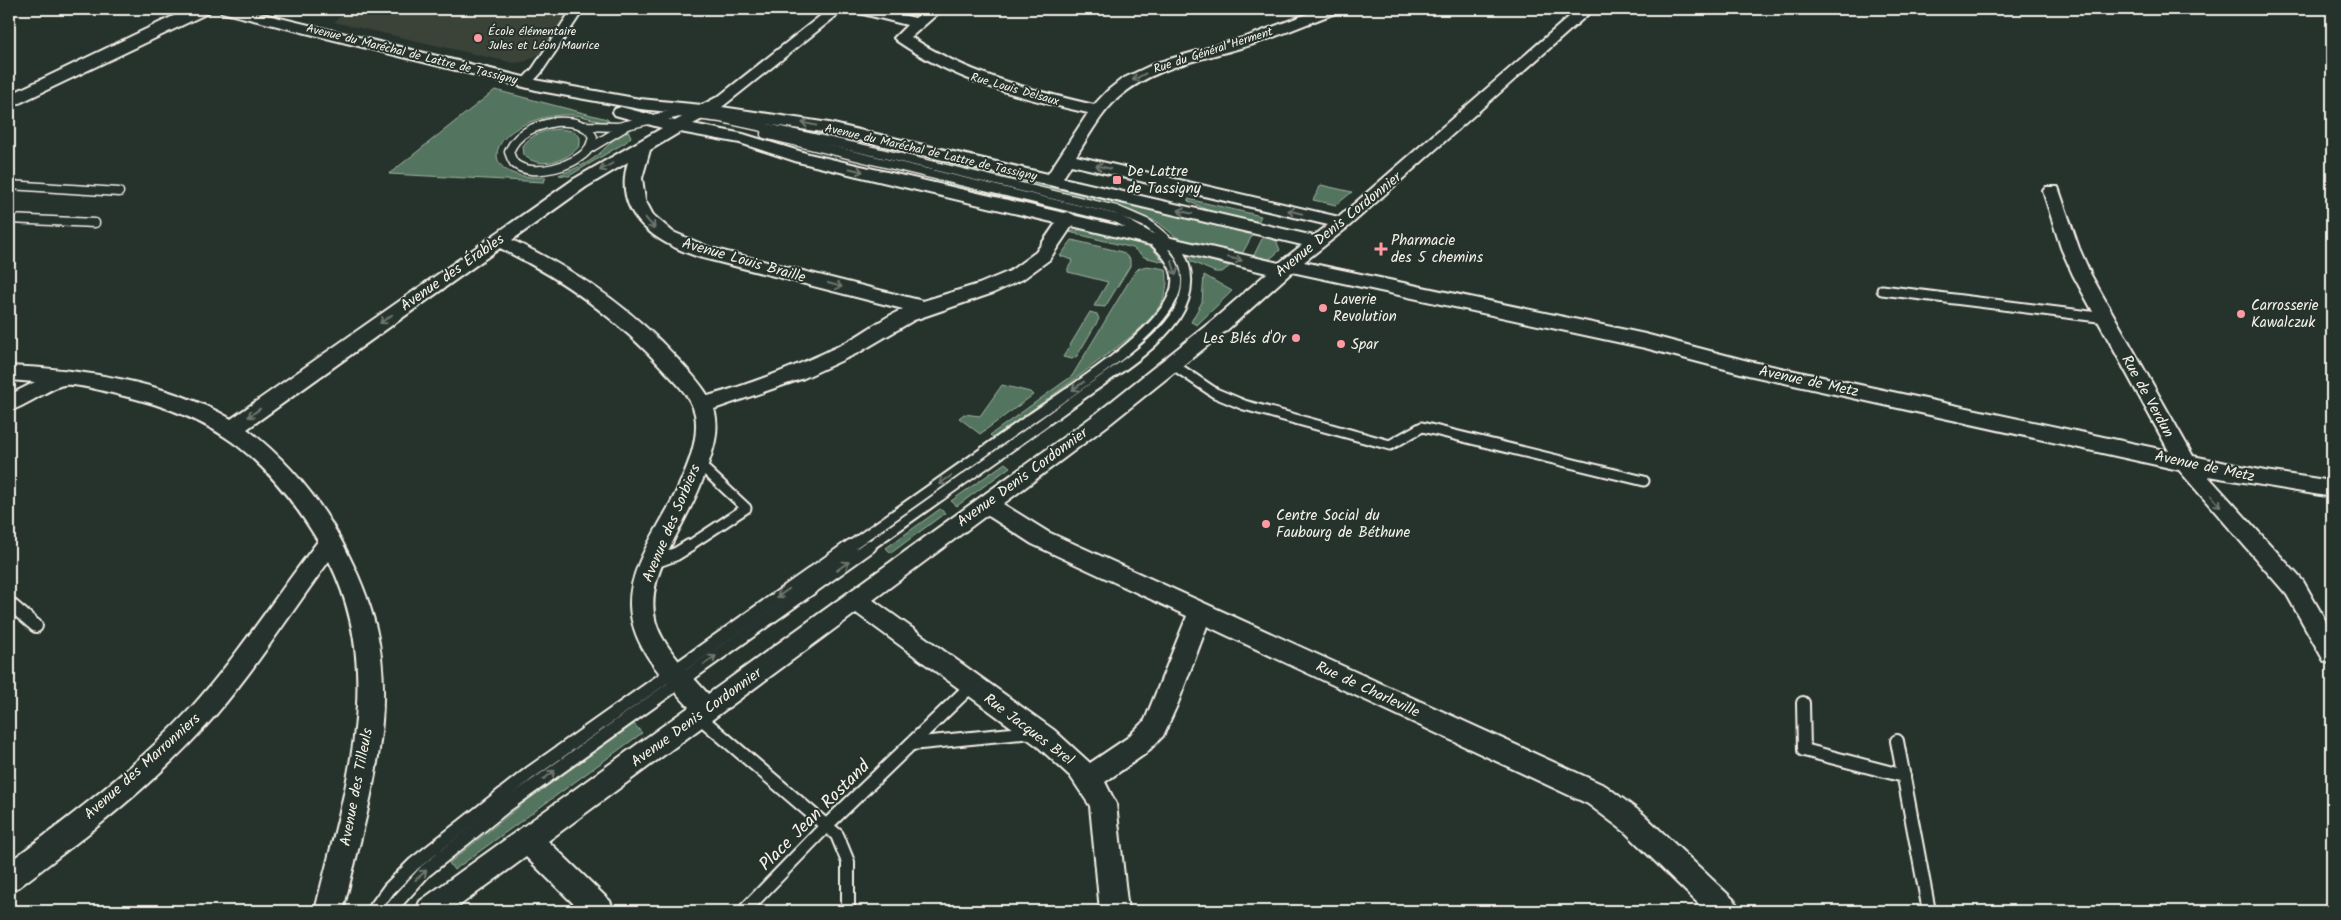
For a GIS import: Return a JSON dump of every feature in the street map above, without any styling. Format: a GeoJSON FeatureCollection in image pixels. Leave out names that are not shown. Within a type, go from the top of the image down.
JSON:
{"type":"FeatureCollection","features":[{"type":"Feature","properties":{"kind":"street"},"geometry":{"type":"LineString","coordinates":[[9,102],[202,9]]}},
{"type":"Feature","properties":{"kind":"street","name":"Avenue du Maréchal de Lattre de Tassigny"},"geometry":{"type":"LineString","coordinates":[[226,9],[533,84],[664,106],[695,118],[722,122],[751,141],[804,158],[1068,218],[1172,244],[1285,268]]}},
{"type":"Feature","properties":{"kind":"street"},"geometry":{"type":"LineString","coordinates":[[533,84],[537,70],[578,9]]}},
{"type":"Feature","properties":{"kind":"street"},"geometry":{"type":"LineString","coordinates":[[722,122],[754,78],[838,9]]}},
{"type":"Feature","properties":{"kind":"street"},"geometry":{"type":"LineString","coordinates":[[860,9],[918,23],[936,9]]}},
{"type":"Feature","properties":{"kind":"street","name":"Rue du Général Herment"},"geometry":{"type":"LineString","coordinates":[[1052,181],[1099,111],[1114,93],[1130,81],[1152,70],[1250,40],[1333,9]]}},
{"type":"Feature","properties":{"kind":"street","name":"Avenue Denis Cordonnier"},"geometry":{"type":"LineString","coordinates":[[430,911],[1104,418],[1342,223],[1587,9]]}},
{"type":"Feature","properties":{"kind":"street","name":"Rue Louis Delsaux"},"geometry":{"type":"LineString","coordinates":[[918,23],[902,38],[946,65],[1001,87],[1099,111]]}},
{"type":"Feature","properties":{"kind":"street","name":"Avenue des Érables"},"geometry":{"type":"LineString","coordinates":[[232,429],[591,175],[695,118],[754,78]]}},
{"type":"Feature","properties":{"kind":"street","name":"Avenue du Maréchal de Lattre de Tassigny"},"geometry":{"type":"LineString","coordinates":[[533,84],[640,122],[695,118],[722,122],[829,128],[1318,243]]}},
{"type":"Feature","properties":{"kind":"street","name":"Avenue Louis Braille"},"geometry":{"type":"LineString","coordinates":[[643,146],[634,168],[634,188],[641,211],[653,227],[662,234],[698,250],[923,308]]}},
{"type":"Feature","properties":{"kind":"street"},"geometry":{"type":"LineString","coordinates":[[1067,159],[1342,223]]}},
{"type":"Feature","properties":{"kind":"street","name":"Rue de Verdun"},"geometry":{"type":"LineString","coordinates":[[2052,191],[2076,262],[2186,463],[2203,485],[2295,588],[2332,654]]}},
{"type":"Feature","properties":{"kind":"street"},"geometry":{"type":"LineString","coordinates":[[703,406],[792,377],[923,308],[995,285],[1029,268],[1047,251],[1068,218]]}},
{"type":"Feature","properties":{"kind":"street","name":"Avenue des Sorbiers"},"geometry":{"type":"LineString","coordinates":[[498,240],[550,265],[618,312],[661,353],[691,388],[703,406],[706,428],[698,463],[680,507],[650,563],[642,592],[644,620],[656,648],[702,712]]}},
{"type":"Feature","properties":{"kind":"street","name":"Avenue de Metz"},"geometry":{"type":"LineString","coordinates":[[1285,268],[1627,337],[1748,368],[2186,463],[2266,479],[2332,489]]}},
{"type":"Feature","properties":{"kind":"street","name":"Avenue des Tilleuls"},"geometry":{"type":"LineString","coordinates":[[9,373],[106,385],[154,397],[195,410],[232,429],[269,460],[289,482],[304,500],[330,542],[352,588],[364,628],[368,657],[370,710],[363,765],[329,911]]}},
{"type":"Feature","properties":{"kind":"street"},"geometry":{"type":"LineString","coordinates":[[9,404],[60,378]]}},
{"type":"Feature","properties":{"kind":"street","name":"Rue de Charleville"},"geometry":{"type":"LineString","coordinates":[[986,504],[1040,538],[1597,796],[1634,823],[1725,911]]}},
{"type":"Feature","properties":{"kind":"street","name":"Avenue des Marronniers"},"geometry":{"type":"LineString","coordinates":[[9,878],[85,818],[176,739],[234,673],[330,542]]}},
{"type":"Feature","properties":{"kind":"street","name":"Rue Jacques Brel"},"geometry":{"type":"LineString","coordinates":[[856,600],[1036,732],[1080,768],[1103,804],[1114,911]]}},
{"type":"Feature","properties":{"kind":"street"},"geometry":{"type":"LineString","coordinates":[[1088,778],[1136,746],[1154,728],[1166,704],[1200,612]]}},
{"type":"Feature","properties":{"kind":"street"},"geometry":{"type":"LineString","coordinates":[[528,840],[600,911]]}},
{"type":"Feature","properties":{"kind":"lane"},"geometry":{"type":"LineString","coordinates":[[640,122],[590,148],[572,162],[545,169],[521,167],[513,162],[510,155],[510,148],[516,140],[536,127],[562,122],[584,126],[613,127],[673,114],[695,118]]}},
{"type":"Feature","properties":{"kind":"lane"},"geometry":{"type":"LineString","coordinates":[[389,911],[419,877],[677,675],[1054,404],[1144,335],[1167,311],[1176,293],[1176,271],[1170,257],[1152,239],[1128,224],[1098,214],[722,122]]}},
{"type":"Feature","properties":{"kind":"lane"},"geometry":{"type":"LineString","coordinates":[[373,911],[401,876],[448,836],[530,773],[677,675],[1092,388],[1150,342],[1176,314],[1188,287],[1186,266],[1172,244],[1145,222],[1116,210],[722,122]]}},
{"type":"Feature","properties":{"kind":"lane"},"geometry":{"type":"LineString","coordinates":[[584,126],[591,131],[594,138],[590,148]]}},
{"type":"Feature","properties":{"kind":"lane"},"geometry":{"type":"LineString","coordinates":[[9,185],[120,192]]}},
{"type":"Feature","properties":{"kind":"lane"},"geometry":{"type":"LineString","coordinates":[[9,219],[95,223]]}},
{"type":"Feature","properties":{"kind":"lane"},"geometry":{"type":"LineString","coordinates":[[1882,290],[2106,318]]}},
{"type":"Feature","properties":{"kind":"lane"},"geometry":{"type":"LineString","coordinates":[[1172,364],[1215,393],[1244,405],[1390,445],[1422,427],[1644,481]]}},
{"type":"Feature","properties":{"kind":"lane"},"geometry":{"type":"LineString","coordinates":[[650,563],[676,554],[746,508],[698,463]]}},
{"type":"Feature","properties":{"kind":"lane"},"geometry":{"type":"LineString","coordinates":[[9,602],[36,626]]}},
{"type":"Feature","properties":{"kind":"lane","name":"Place Jean Rostand"},"geometry":{"type":"LineString","coordinates":[[744,911],[828,824],[971,686]]}},
{"type":"Feature","properties":{"kind":"lane"},"geometry":{"type":"LineString","coordinates":[[1803,703],[1804,750],[1904,776]]}},
{"type":"Feature","properties":{"kind":"lane"},"geometry":{"type":"LineString","coordinates":[[702,712],[828,824],[845,846],[851,873],[848,911]]}},
{"type":"Feature","properties":{"kind":"lane"},"geometry":{"type":"LineString","coordinates":[[911,744],[1036,732]]}},
{"type":"Feature","properties":{"kind":"lane"},"geometry":{"type":"LineString","coordinates":[[1897,741],[1929,911]]}},
{"type":"Feature","properties":{"kind":"shaded area","name":"École élémentaire Jules et Léon Maurice"},"geometry":{"type":"Polygon","coordinates":[[[348,9],[570,9],[540,54],[526,61],[514,63],[334,22],[348,9]]]}},
{"type":"Feature","properties":{"kind":"green space"},"geometry":{"type":"Polygon","coordinates":[[[495,90],[607,119],[611,123],[579,116],[556,116],[539,119],[521,126],[507,135],[499,145],[497,156],[500,165],[510,172],[525,176],[546,177],[544,182],[389,174],[495,90]]]}},
{"type":"Feature","properties":{"kind":"green space"},"geometry":{"type":"Polygon","coordinates":[[[549,130],[573,131],[580,137],[580,145],[575,151],[561,159],[545,163],[530,160],[524,155],[523,146],[530,138],[549,130]]]}},
{"type":"Feature","properties":{"kind":"green space"},"geometry":{"type":"Polygon","coordinates":[[[628,130],[631,137],[626,142],[569,176],[559,175],[590,161],[618,136],[628,130]]]}},
{"type":"Feature","properties":{"kind":"green space"},"geometry":{"type":"Polygon","coordinates":[[[952,161],[1254,232],[1241,256],[1181,241],[1159,223],[1130,210],[948,166],[952,161]]]}},
{"type":"Feature","properties":{"kind":"green space"},"geometry":{"type":"Polygon","coordinates":[[[938,179],[1088,215],[1118,225],[988,194],[933,185],[938,179]]]}},
{"type":"Feature","properties":{"kind":"green space"},"geometry":{"type":"Polygon","coordinates":[[[1321,185],[1352,192],[1336,205],[1313,200],[1321,185]]]}},
{"type":"Feature","properties":{"kind":"green space"},"geometry":{"type":"Polygon","coordinates":[[[1188,199],[1261,216],[1258,222],[1209,211],[1188,201],[1188,199]]]}},
{"type":"Feature","properties":{"kind":"green space"},"geometry":{"type":"Polygon","coordinates":[[[1083,229],[1150,246],[1164,262],[1144,257],[1133,248],[1069,232],[1083,229]]]}},
{"type":"Feature","properties":{"kind":"green space"},"geometry":{"type":"Polygon","coordinates":[[[1264,235],[1276,240],[1280,250],[1270,259],[1252,259],[1264,235]]]}},
{"type":"Feature","properties":{"kind":"green space"},"geometry":{"type":"Polygon","coordinates":[[[1072,240],[1122,252],[1130,259],[1130,266],[1105,307],[1094,306],[1108,282],[1068,272],[1068,268],[1073,260],[1060,256],[1072,240]]]}},
{"type":"Feature","properties":{"kind":"green space"},"geometry":{"type":"Polygon","coordinates":[[[1188,255],[1230,266],[1222,272],[1215,272],[1192,262],[1188,255]]]}},
{"type":"Feature","properties":{"kind":"green space"},"geometry":{"type":"Polygon","coordinates":[[[1147,266],[1166,269],[1167,277],[1164,298],[1150,318],[1120,345],[993,438],[990,435],[1072,376],[1134,273],[1139,268],[1147,266]]]}},
{"type":"Feature","properties":{"kind":"green space"},"geometry":{"type":"Polygon","coordinates":[[[1204,275],[1232,291],[1197,325],[1191,322],[1202,302],[1204,275]]]}},
{"type":"Feature","properties":{"kind":"green space"},"geometry":{"type":"Polygon","coordinates":[[[1090,312],[1097,314],[1099,319],[1077,356],[1072,359],[1063,357],[1090,312]]]}},
{"type":"Feature","properties":{"kind":"green space"},"geometry":{"type":"Polygon","coordinates":[[[1002,385],[1030,392],[1033,395],[980,434],[959,418],[964,414],[980,416],[1002,385]]]}},
{"type":"Feature","properties":{"kind":"green space"},"geometry":{"type":"Polygon","coordinates":[[[1005,463],[1010,467],[957,506],[951,501],[1005,463]]]}},
{"type":"Feature","properties":{"kind":"green space"},"geometry":{"type":"Polygon","coordinates":[[[940,509],[945,513],[891,553],[886,548],[940,509]]]}},
{"type":"Feature","properties":{"kind":"green space"},"geometry":{"type":"Polygon","coordinates":[[[634,724],[642,733],[454,870],[449,863],[525,802],[634,724]]]}},
{"type":"Feature","properties":{"kind":"place","name":"École élémentaire Jules et Léon Maurice"},"geometry":{"type":"Point","coordinates":[478,38]}},
{"type":"Feature","properties":{"kind":"place","name":"De Lattre de Tassigny"},"geometry":{"type":"Point","coordinates":[1117,180]}},
{"type":"Feature","properties":{"kind":"place","name":"Pharmacie des 5 chemins"},"geometry":{"type":"Point","coordinates":[1381,249]}},
{"type":"Feature","properties":{"kind":"place","name":"Laverie Revolution"},"geometry":{"type":"Point","coordinates":[1323,308]}},
{"type":"Feature","properties":{"kind":"place","name":"Carrosserie Kawalczuk"},"geometry":{"type":"Point","coordinates":[2241,314]}},
{"type":"Feature","properties":{"kind":"place","name":"Les Blés d'Or"},"geometry":{"type":"Point","coordinates":[1296,338]}},
{"type":"Feature","properties":{"kind":"place","name":"Spar"},"geometry":{"type":"Point","coordinates":[1341,344]}},
{"type":"Feature","properties":{"kind":"place","name":"Centre Social du Faubourg de Béthune"},"geometry":{"type":"Point","coordinates":[1266,524]}}]}
